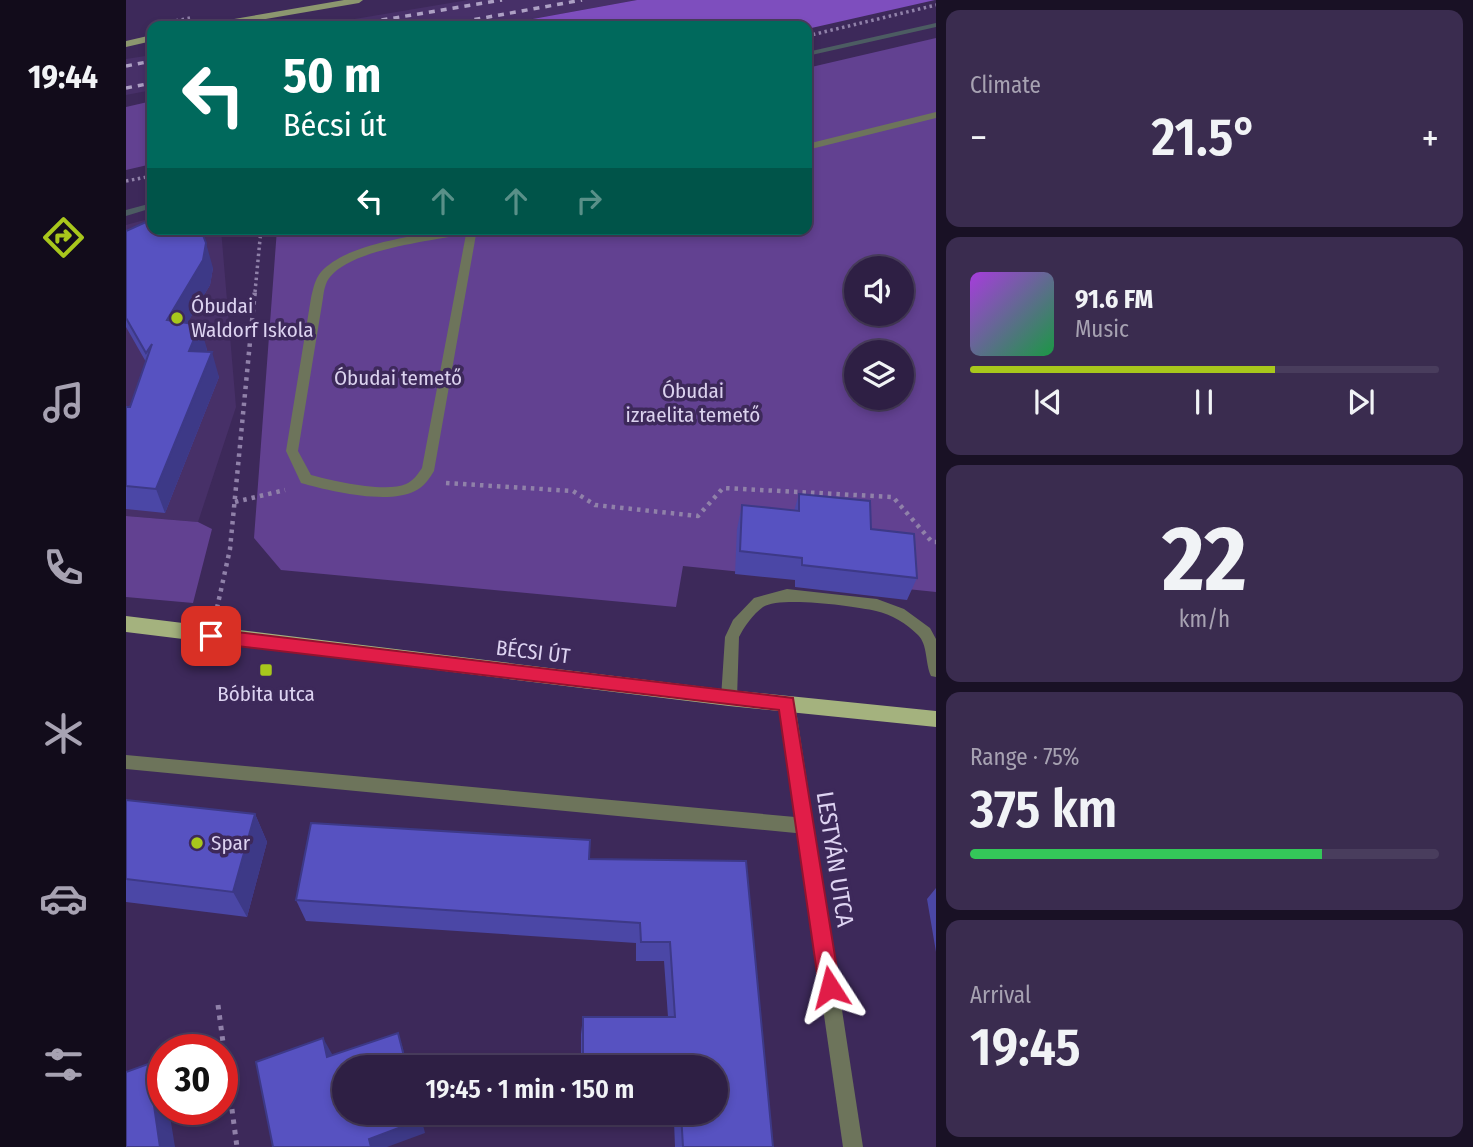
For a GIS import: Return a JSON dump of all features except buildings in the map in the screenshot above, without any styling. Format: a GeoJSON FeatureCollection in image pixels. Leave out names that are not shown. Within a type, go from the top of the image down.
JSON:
{"type":"FeatureCollection","features":[{"type":"Feature","properties":{"kind":"main road","name":"BÉCSI ÚT"},"geometry":{"type":"LineString","coordinates":[[126,624],[729,698],[936,719]]}},
{"type":"Feature","properties":{"kind":"street"},"geometry":{"type":"LineString","coordinates":[[239,21],[359,0]]}},
{"type":"Feature","properties":{"kind":"street"},"geometry":{"type":"LineString","coordinates":[[126,44],[147,39]]}},
{"type":"Feature","properties":{"kind":"street"},"geometry":{"type":"LineString","coordinates":[[812,146],[936,115]]}},
{"type":"Feature","properties":{"kind":"street"},"geometry":{"type":"LineString","coordinates":[[444,235],[378,249],[344,261],[324,275],[317,298],[292,451],[306,479],[330,487],[404,490],[421,481],[429,468],[471,235]]}},
{"type":"Feature","properties":{"kind":"street"},"geometry":{"type":"LineString","coordinates":[[729,698],[732,637],[738,624],[758,602],[787,595],[877,605],[899,613],[925,632],[931,644],[936,671]]}},
{"type":"Feature","properties":{"kind":"street","name":"LESTYÁN UTCA"},"geometry":{"type":"LineString","coordinates":[[787,704],[853,1147]]}},
{"type":"Feature","properties":{"kind":"street"},"geometry":{"type":"LineString","coordinates":[[126,762],[806,826]]}},
{"type":"Feature","properties":{"kind":"path"},"geometry":{"type":"LineString","coordinates":[[812,35],[936,5]]}},
{"type":"Feature","properties":{"kind":"path"},"geometry":{"type":"LineString","coordinates":[[126,181],[147,177]]}},
{"type":"Feature","properties":{"kind":"path"},"geometry":{"type":"LineString","coordinates":[[211,636],[230,549],[260,235]]}},
{"type":"Feature","properties":{"kind":"path"},"geometry":{"type":"LineString","coordinates":[[235,502],[300,487],[306,479]]}},
{"type":"Feature","properties":{"kind":"path"},"geometry":{"type":"LineString","coordinates":[[421,481],[573,491],[595,505],[698,516],[723,488],[893,497],[932,542],[936,542]]}},
{"type":"Feature","properties":{"kind":"path"},"geometry":{"type":"LineString","coordinates":[[218,1005],[237,1147]]}},
{"type":"Feature","properties":{"kind":"shaded area"},"geometry":{"type":"Polygon","coordinates":[[[468,0],[637,0],[522,21],[343,21],[468,0]]]}},
{"type":"Feature","properties":{"kind":"shaded area"},"geometry":{"type":"Polygon","coordinates":[[[637,0],[935,0],[812,28],[812,21],[522,21],[637,0]]]}},
{"type":"Feature","properties":{"kind":"shaded area"},"geometry":{"type":"Polygon","coordinates":[[[147,56],[147,91],[126,95],[126,59],[147,56]]]}},
{"type":"Feature","properties":{"kind":"shaded area","name":"Óbudai Waldorf Iskola"},"geometry":{"type":"Polygon","coordinates":[[[147,219],[147,235],[222,235],[236,407],[198,522],[126,516],[126,225],[147,219]]]}},
{"type":"Feature","properties":{"kind":"green space"},"geometry":{"type":"Polygon","coordinates":[[[936,38],[936,592],[683,566],[676,607],[281,570],[254,538],[277,235],[812,235],[812,67],[936,38]]]}},
{"type":"Feature","properties":{"kind":"green space"},"geometry":{"type":"Polygon","coordinates":[[[147,102],[147,165],[126,170],[126,107],[147,102]]]}},
{"type":"Feature","properties":{"kind":"green space"},"geometry":{"type":"Polygon","coordinates":[[[126,516],[198,522],[212,529],[193,603],[126,597],[126,516]]]}},
{"type":"Feature","properties":{"kind":"waterway"},"geometry":{"type":"LineString","coordinates":[[812,53],[936,25]]}},
{"type":"Feature","properties":{"kind":"waterway"},"geometry":{"type":"LineString","coordinates":[[126,213],[147,207]]}},
{"type":"Feature","properties":{"kind":"railway"},"geometry":{"type":"LineString","coordinates":[[376,21],[502,0]]}},
{"type":"Feature","properties":{"kind":"railway"},"geometry":{"type":"LineString","coordinates":[[466,21],[582,0]]}},
{"type":"Feature","properties":{"kind":"railway"},"geometry":{"type":"LineString","coordinates":[[126,66],[147,62]]}},
{"type":"Feature","properties":{"kind":"railway"},"geometry":{"type":"LineString","coordinates":[[126,88],[147,84]]}},
{"type":"Feature","properties":{"kind":"place","name":"Óbudai Waldorf Iskola"},"geometry":{"type":"Point","coordinates":[177,318]}},
{"type":"Feature","properties":{"kind":"place","name":"Bóbita utca"},"geometry":{"type":"Point","coordinates":[266,670]}},
{"type":"Feature","properties":{"kind":"place","name":"Spar"},"geometry":{"type":"Point","coordinates":[197,843]}},
{"type":"Feature","properties":{"kind":"route"},"geometry":{"type":"LineString","coordinates":[[211,636],[787,704],[830,987]]}},
{"type":"Feature","properties":{"kind":"park label","name":"Óbudai temető"},"geometry":{"type":"Point","coordinates":[398,378]}},
{"type":"Feature","properties":{"kind":"park label","name":"Óbudai izraelita temető"},"geometry":{"type":"Point","coordinates":[693,403]}}]}
